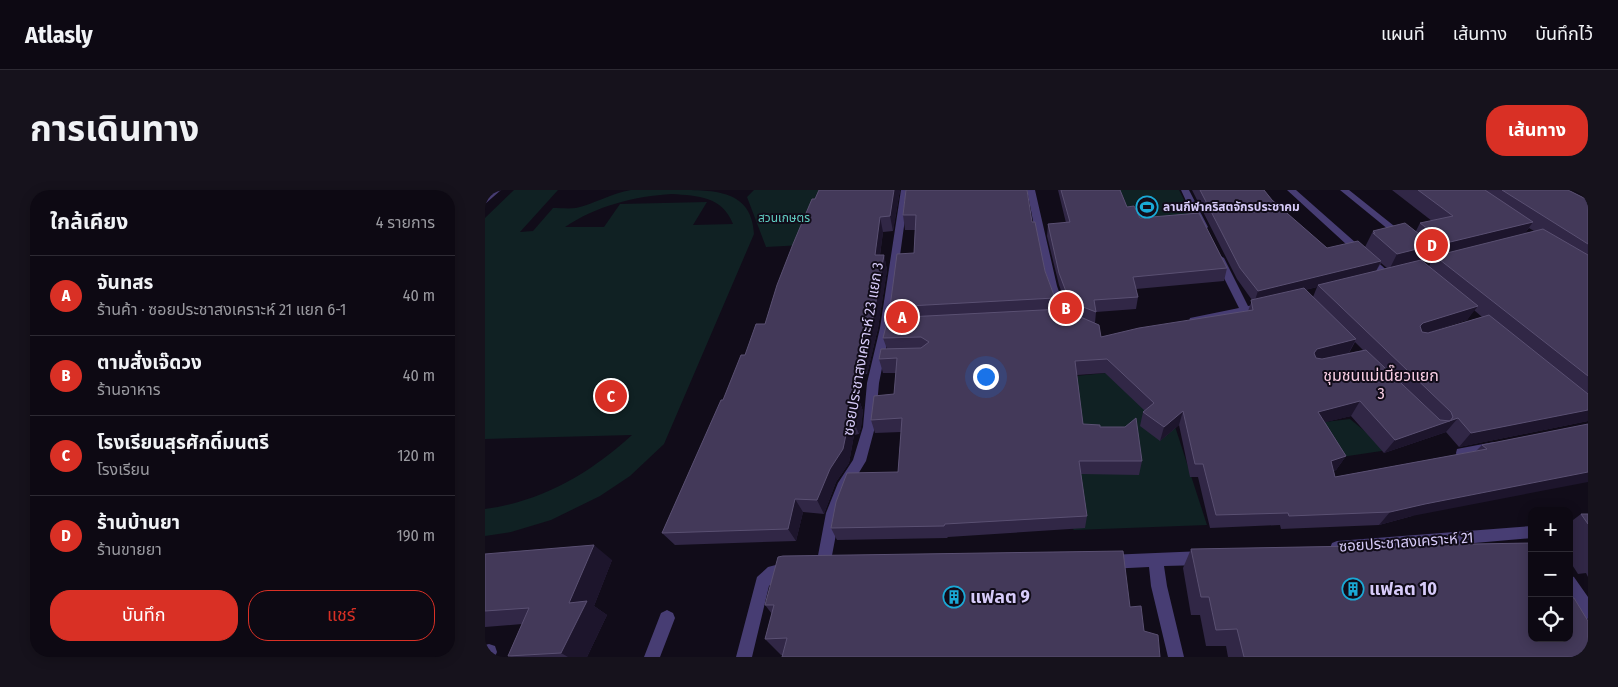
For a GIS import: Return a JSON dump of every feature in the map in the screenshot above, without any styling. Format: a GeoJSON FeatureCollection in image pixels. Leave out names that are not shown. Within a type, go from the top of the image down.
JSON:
{"type":"FeatureCollection","features":[{"type":"Feature","properties":{"kind":"street"},"geometry":{"type":"LineString","coordinates":[[485,201],[497,190]]}},
{"type":"Feature","properties":{"kind":"street","name":"ซอยประชาสงเคราะห์ 23 แยก 3"},"geometry":{"type":"LineString","coordinates":[[744,657],[762,582],[773,572],[801,566],[829,566],[833,512],[843,487],[859,461],[869,427],[873,383],[883,358],[890,328],[905,190]]}},
{"type":"Feature","properties":{"kind":"street"},"geometry":{"type":"LineString","coordinates":[[1031,190],[1062,320]]}},
{"type":"Feature","properties":{"kind":"street"},"geometry":{"type":"LineString","coordinates":[[1185,190],[1206,234]]}},
{"type":"Feature","properties":{"kind":"street"},"geometry":{"type":"LineString","coordinates":[[1291,190],[1386,275]]}},
{"type":"Feature","properties":{"kind":"street"},"geometry":{"type":"LineString","coordinates":[[1344,190],[1440,262],[1421,266]]}},
{"type":"Feature","properties":{"kind":"street"},"geometry":{"type":"LineString","coordinates":[[1215,251],[1245,310]]}},
{"type":"Feature","properties":{"kind":"street"},"geometry":{"type":"LineString","coordinates":[[1187,323],[1271,305]]}},
{"type":"Feature","properties":{"kind":"street"},"geometry":{"type":"LineString","coordinates":[[1462,453],[1511,443]]}},
{"type":"Feature","properties":{"kind":"street"},"geometry":{"type":"LineString","coordinates":[[849,477],[867,477]]}},
{"type":"Feature","properties":{"kind":"street","name":"ซอยประชาสงเคราะห์ 21"},"geometry":{"type":"LineString","coordinates":[[1318,549],[1528,532]]}},
{"type":"Feature","properties":{"kind":"street"},"geometry":{"type":"LineString","coordinates":[[1089,562],[1156,561],[1213,557]]}},
{"type":"Feature","properties":{"kind":"street"},"geometry":{"type":"LineString","coordinates":[[1156,561],[1159,586],[1176,657]]}},
{"type":"Feature","properties":{"kind":"street"},"geometry":{"type":"LineString","coordinates":[[1573,588],[1588,611]]}},
{"type":"Feature","properties":{"kind":"street"},"geometry":{"type":"LineString","coordinates":[[651,657],[667,618]]}},
{"type":"Feature","properties":{"kind":"green space"},"geometry":{"type":"Polygon","coordinates":[[[514,190],[558,190],[520,232],[533,231],[553,208],[576,208],[631,190],[691,190],[718,192],[739,201],[752,219],[754,234],[664,444],[630,476],[600,496],[551,520],[511,532],[485,536],[485,509],[526,500],[564,484],[599,462],[632,435],[485,439],[485,218],[514,190]],[[672,194],[616,203],[590,213],[565,227],[604,227],[620,204],[707,202],[693,225],[733,224],[722,208],[708,199],[672,194]]]}},
{"type":"Feature","properties":{"kind":"green space","name":"สวนเกษตร"},"geometry":{"type":"Polygon","coordinates":[[[754,190],[827,190],[803,245],[766,247],[747,197],[754,190]]]}},
{"type":"Feature","properties":{"kind":"green space","name":"ลานกีฬาคริสตจักรประชาคม"},"geometry":{"type":"Polygon","coordinates":[[[1099,190],[1179,190],[1197,225],[1114,232],[1099,190]]]}},
{"type":"Feature","properties":{"kind":"green space"},"geometry":{"type":"Polygon","coordinates":[[[1156,368],[1207,525],[1074,530],[1037,492],[1025,381],[1156,368]]]}},
{"type":"Feature","properties":{"kind":"green space"},"geometry":{"type":"Polygon","coordinates":[[[1350,419],[1388,450],[1328,459],[1308,424],[1350,419]]]}},
{"type":"Feature","properties":{"kind":"building"},"geometry":{"type":"Polygon","coordinates":[[[819,190],[894,190],[890,216],[880,217],[875,255],[884,255],[874,313],[863,359],[859,359],[851,397],[858,397],[856,412],[853,420],[849,420],[843,449],[830,469],[817,500],[795,499],[788,529],[662,533],[721,400],[723,400],[741,355],[745,355],[756,324],[765,324],[777,285],[793,244],[812,199],[815,199],[819,190]]]}},
{"type":"Feature","properties":{"kind":"building"},"geometry":{"type":"Polygon","coordinates":[[[906,190],[1027,190],[1032,222],[1035,222],[1045,271],[1055,298],[890,307],[897,254],[914,253],[916,215],[903,215],[906,190]]]}},
{"type":"Feature","properties":{"kind":"building"},"geometry":{"type":"Polygon","coordinates":[[[1061,190],[1120,190],[1127,207],[1134,206],[1140,218],[1199,213],[1227,268],[1133,277],[1138,297],[1094,300],[1096,312],[1070,302],[1059,273],[1048,224],[1070,222],[1061,190]]]}},
{"type":"Feature","properties":{"kind":"building"},"geometry":{"type":"Polygon","coordinates":[[[1200,190],[1264,190],[1272,200],[1327,248],[1358,241],[1381,261],[1258,291],[1240,268],[1200,190]]]}},
{"type":"Feature","properties":{"kind":"building"},"geometry":{"type":"Polygon","coordinates":[[[1418,190],[1485,190],[1533,222],[1446,243],[1420,223],[1453,216],[1418,190]]]}},
{"type":"Feature","properties":{"kind":"building"},"geometry":{"type":"Polygon","coordinates":[[[1502,190],[1568,190],[1588,200],[1588,244],[1502,190]]]}},
{"type":"Feature","properties":{"kind":"building"},"geometry":{"type":"Polygon","coordinates":[[[1405,223],[1433,245],[1397,254],[1373,233],[1375,233],[1373,231],[1405,223]]]}},
{"type":"Feature","properties":{"kind":"building"},"geometry":{"type":"Polygon","coordinates":[[[1543,229],[1588,255],[1588,376],[1435,256],[1543,229]]]}},
{"type":"Feature","properties":{"kind":"building"},"geometry":{"type":"Polygon","coordinates":[[[1421,260],[1478,306],[1423,323],[1420,326],[1422,332],[1428,333],[1489,315],[1588,394],[1588,410],[1471,433],[1458,418],[1450,421],[1453,417],[1451,412],[1318,285],[1421,260]]]}},
{"type":"Feature","properties":{"kind":"building"},"geometry":{"type":"Polygon","coordinates":[[[1304,288],[1356,339],[1317,349],[1314,353],[1316,358],[1322,359],[1366,350],[1440,420],[1450,421],[1395,440],[1360,401],[1318,412],[1346,456],[1331,461],[1335,477],[1487,449],[1482,445],[1588,424],[1588,472],[1390,512],[1289,516],[1288,513],[1216,515],[1203,464],[1195,464],[1183,411],[1164,427],[1143,412],[1154,403],[1107,359],[1075,361],[1083,424],[1100,425],[1100,427],[1125,427],[1136,418],[1142,461],[1079,461],[1087,516],[945,524],[944,526],[831,528],[836,502],[847,473],[898,472],[902,418],[871,420],[874,396],[894,394],[897,358],[879,359],[881,349],[921,348],[929,342],[921,337],[883,338],[888,318],[1062,309],[1099,325],[1101,337],[1139,328],[1253,310],[1251,300],[1304,288]]]}},
{"type":"Feature","properties":{"kind":"building"},"geometry":{"type":"Polygon","coordinates":[[[1581,514],[1588,514],[1588,524],[1581,514]]]}},
{"type":"Feature","properties":{"kind":"building"},"geometry":{"type":"Polygon","coordinates":[[[1528,543],[1528,642],[1573,642],[1574,598],[1588,621],[1588,657],[1244,657],[1237,629],[1216,630],[1209,597],[1201,597],[1191,549],[1528,543]]]}},
{"type":"Feature","properties":{"kind":"building"},"geometry":{"type":"Polygon","coordinates":[[[594,545],[569,603],[587,601],[561,653],[508,656],[529,608],[485,611],[485,554],[594,545]]]}},
{"type":"Feature","properties":{"kind":"building"},"geometry":{"type":"Polygon","coordinates":[[[1123,551],[1130,607],[1141,606],[1144,631],[1158,635],[1160,657],[782,657],[787,638],[765,639],[774,605],[765,605],[778,557],[1123,551]]]}},
{"type":"Feature","properties":{"kind":"place","name":"ลานกีฬาคริสตจักรประชาคม"},"geometry":{"type":"Point","coordinates":[1147,207]}},
{"type":"Feature","properties":{"kind":"place","name":"ร้านบ้านยา"},"geometry":{"type":"Point","coordinates":[1432,245]}},
{"type":"Feature","properties":{"kind":"place","name":"ตามสั่งเจ๊ดวง"},"geometry":{"type":"Point","coordinates":[1066,308]}},
{"type":"Feature","properties":{"kind":"place","name":"จันทสร"},"geometry":{"type":"Point","coordinates":[902,317]}},
{"type":"Feature","properties":{"kind":"place","name":"โรงเรียนสุรศักดิ์มนตรี"},"geometry":{"type":"Point","coordinates":[611,396]}},
{"type":"Feature","properties":{"kind":"place","name":"แฟลต 10"},"geometry":{"type":"Point","coordinates":[1353,589]}},
{"type":"Feature","properties":{"kind":"place","name":"แฟลต 9"},"geometry":{"type":"Point","coordinates":[954,597]}},
{"type":"Feature","properties":{"kind":"district","name":"ชุมชนแม่เนี๊ยวแยก 3"},"geometry":{"type":"Point","coordinates":[1381,384]}}]}
